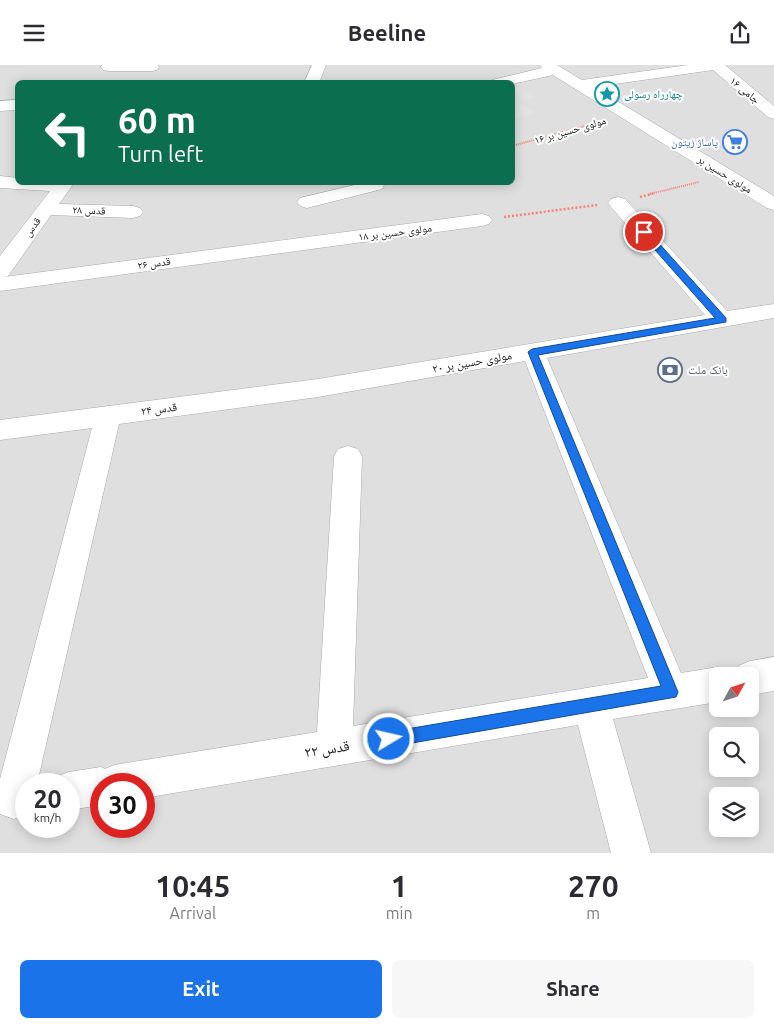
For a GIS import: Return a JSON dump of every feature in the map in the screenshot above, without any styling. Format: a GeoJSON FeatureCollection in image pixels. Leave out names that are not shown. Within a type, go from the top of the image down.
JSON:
{"type":"FeatureCollection","features":[{"type":"Feature","properties":{"kind":"street"},"geometry":{"type":"LineString","coordinates":[[312,80],[319,65]]}},
{"type":"Feature","properties":{"kind":"street"},"geometry":{"type":"LineString","coordinates":[[580,85],[717,65]]}},
{"type":"Feature","properties":{"kind":"street","name":"جامی ۱۶"},"geometry":{"type":"LineString","coordinates":[[717,65],[774,114]]}},
{"type":"Feature","properties":{"kind":"street"},"geometry":{"type":"LineString","coordinates":[[108,67],[153,66]]}},
{"type":"Feature","properties":{"kind":"street"},"geometry":{"type":"LineString","coordinates":[[141,80],[153,66]]}},
{"type":"Feature","properties":{"kind":"street"},"geometry":{"type":"LineString","coordinates":[[507,80],[551,67]]}},
{"type":"Feature","properties":{"kind":"street","name":"مولوی حسین بر"},"geometry":{"type":"LineString","coordinates":[[551,67],[774,204]]}},
{"type":"Feature","properties":{"kind":"street"},"geometry":{"type":"LineString","coordinates":[[0,106],[15,105]]}},
{"type":"Feature","properties":{"kind":"street"},"geometry":{"type":"LineString","coordinates":[[0,182],[15,182]]}},
{"type":"Feature","properties":{"kind":"street","name":"قدس"},"geometry":{"type":"LineString","coordinates":[[0,271],[63,185]]}},
{"type":"Feature","properties":{"kind":"street"},"geometry":{"type":"LineString","coordinates":[[308,185],[308,223],[375,185]]}},
{"type":"Feature","properties":{"kind":"street"},"geometry":{"type":"LineString","coordinates":[[618,203],[722,320]]}},
{"type":"Feature","properties":{"kind":"street","name":"قدس ۲۸"},"geometry":{"type":"LineString","coordinates":[[45,209],[133,212]]}},
{"type":"Feature","properties":{"kind":"street","name":"مولوی حسین بر ۱۸"},"geometry":{"type":"LineString","coordinates":[[308,223],[482,220]]}},
{"type":"Feature","properties":{"kind":"street","name":"قدس ۲۶"},"geometry":{"type":"LineString","coordinates":[[0,283],[308,223]]}},
{"type":"Feature","properties":{"kind":"street","name":"مولوی حسین بر ۲۰"},"geometry":{"type":"LineString","coordinates":[[318,389],[774,311]]}},
{"type":"Feature","properties":{"kind":"street"},"geometry":{"type":"LineString","coordinates":[[532,352],[670,692]]}},
{"type":"Feature","properties":{"kind":"street","name":"قدس ۲۴"},"geometry":{"type":"LineString","coordinates":[[0,430],[318,389]]}},
{"type":"Feature","properties":{"kind":"street"},"geometry":{"type":"LineString","coordinates":[[13,800],[108,415]]}},
{"type":"Feature","properties":{"kind":"street"},"geometry":{"type":"LineString","coordinates":[[334,748],[348,457]]}},
{"type":"Feature","properties":{"kind":"street"},"geometry":{"type":"LineString","coordinates":[[759,676],[774,674]]}},
{"type":"Feature","properties":{"kind":"street","name":"قدس ۲۲"},"geometry":{"type":"LineString","coordinates":[[155,777],[709,686]]}},
{"type":"Feature","properties":{"kind":"street"},"geometry":{"type":"LineString","coordinates":[[591,706],[632,853]]}},
{"type":"Feature","properties":{"kind":"path","name":"مولوی حسین بر ۱۶"},"geometry":{"type":"LineString","coordinates":[[515,145],[628,114]]}},
{"type":"Feature","properties":{"kind":"shaded area"},"geometry":{"type":"Polygon","coordinates":[[[0,65],[774,65],[774,853],[0,853],[0,65]]]}},
{"type":"Feature","properties":{"kind":"shaded area"},"geometry":{"type":"Polygon","coordinates":[[[520,87],[535,97],[519,102],[535,113],[515,118],[515,88],[520,87]]]}},
{"type":"Feature","properties":{"kind":"place","name":"چهارراه رسولی"},"geometry":{"type":"Point","coordinates":[607,94]}},
{"type":"Feature","properties":{"kind":"place","name":"پاساژ زیتون"},"geometry":{"type":"Point","coordinates":[735,142]}},
{"type":"Feature","properties":{"kind":"place","name":"بانک ملت"},"geometry":{"type":"Point","coordinates":[670,370]}},
{"type":"Feature","properties":{"kind":"route"},"geometry":{"type":"LineString","coordinates":[[389,739],[670,692],[532,352],[722,320],[644,232]]}}]}
